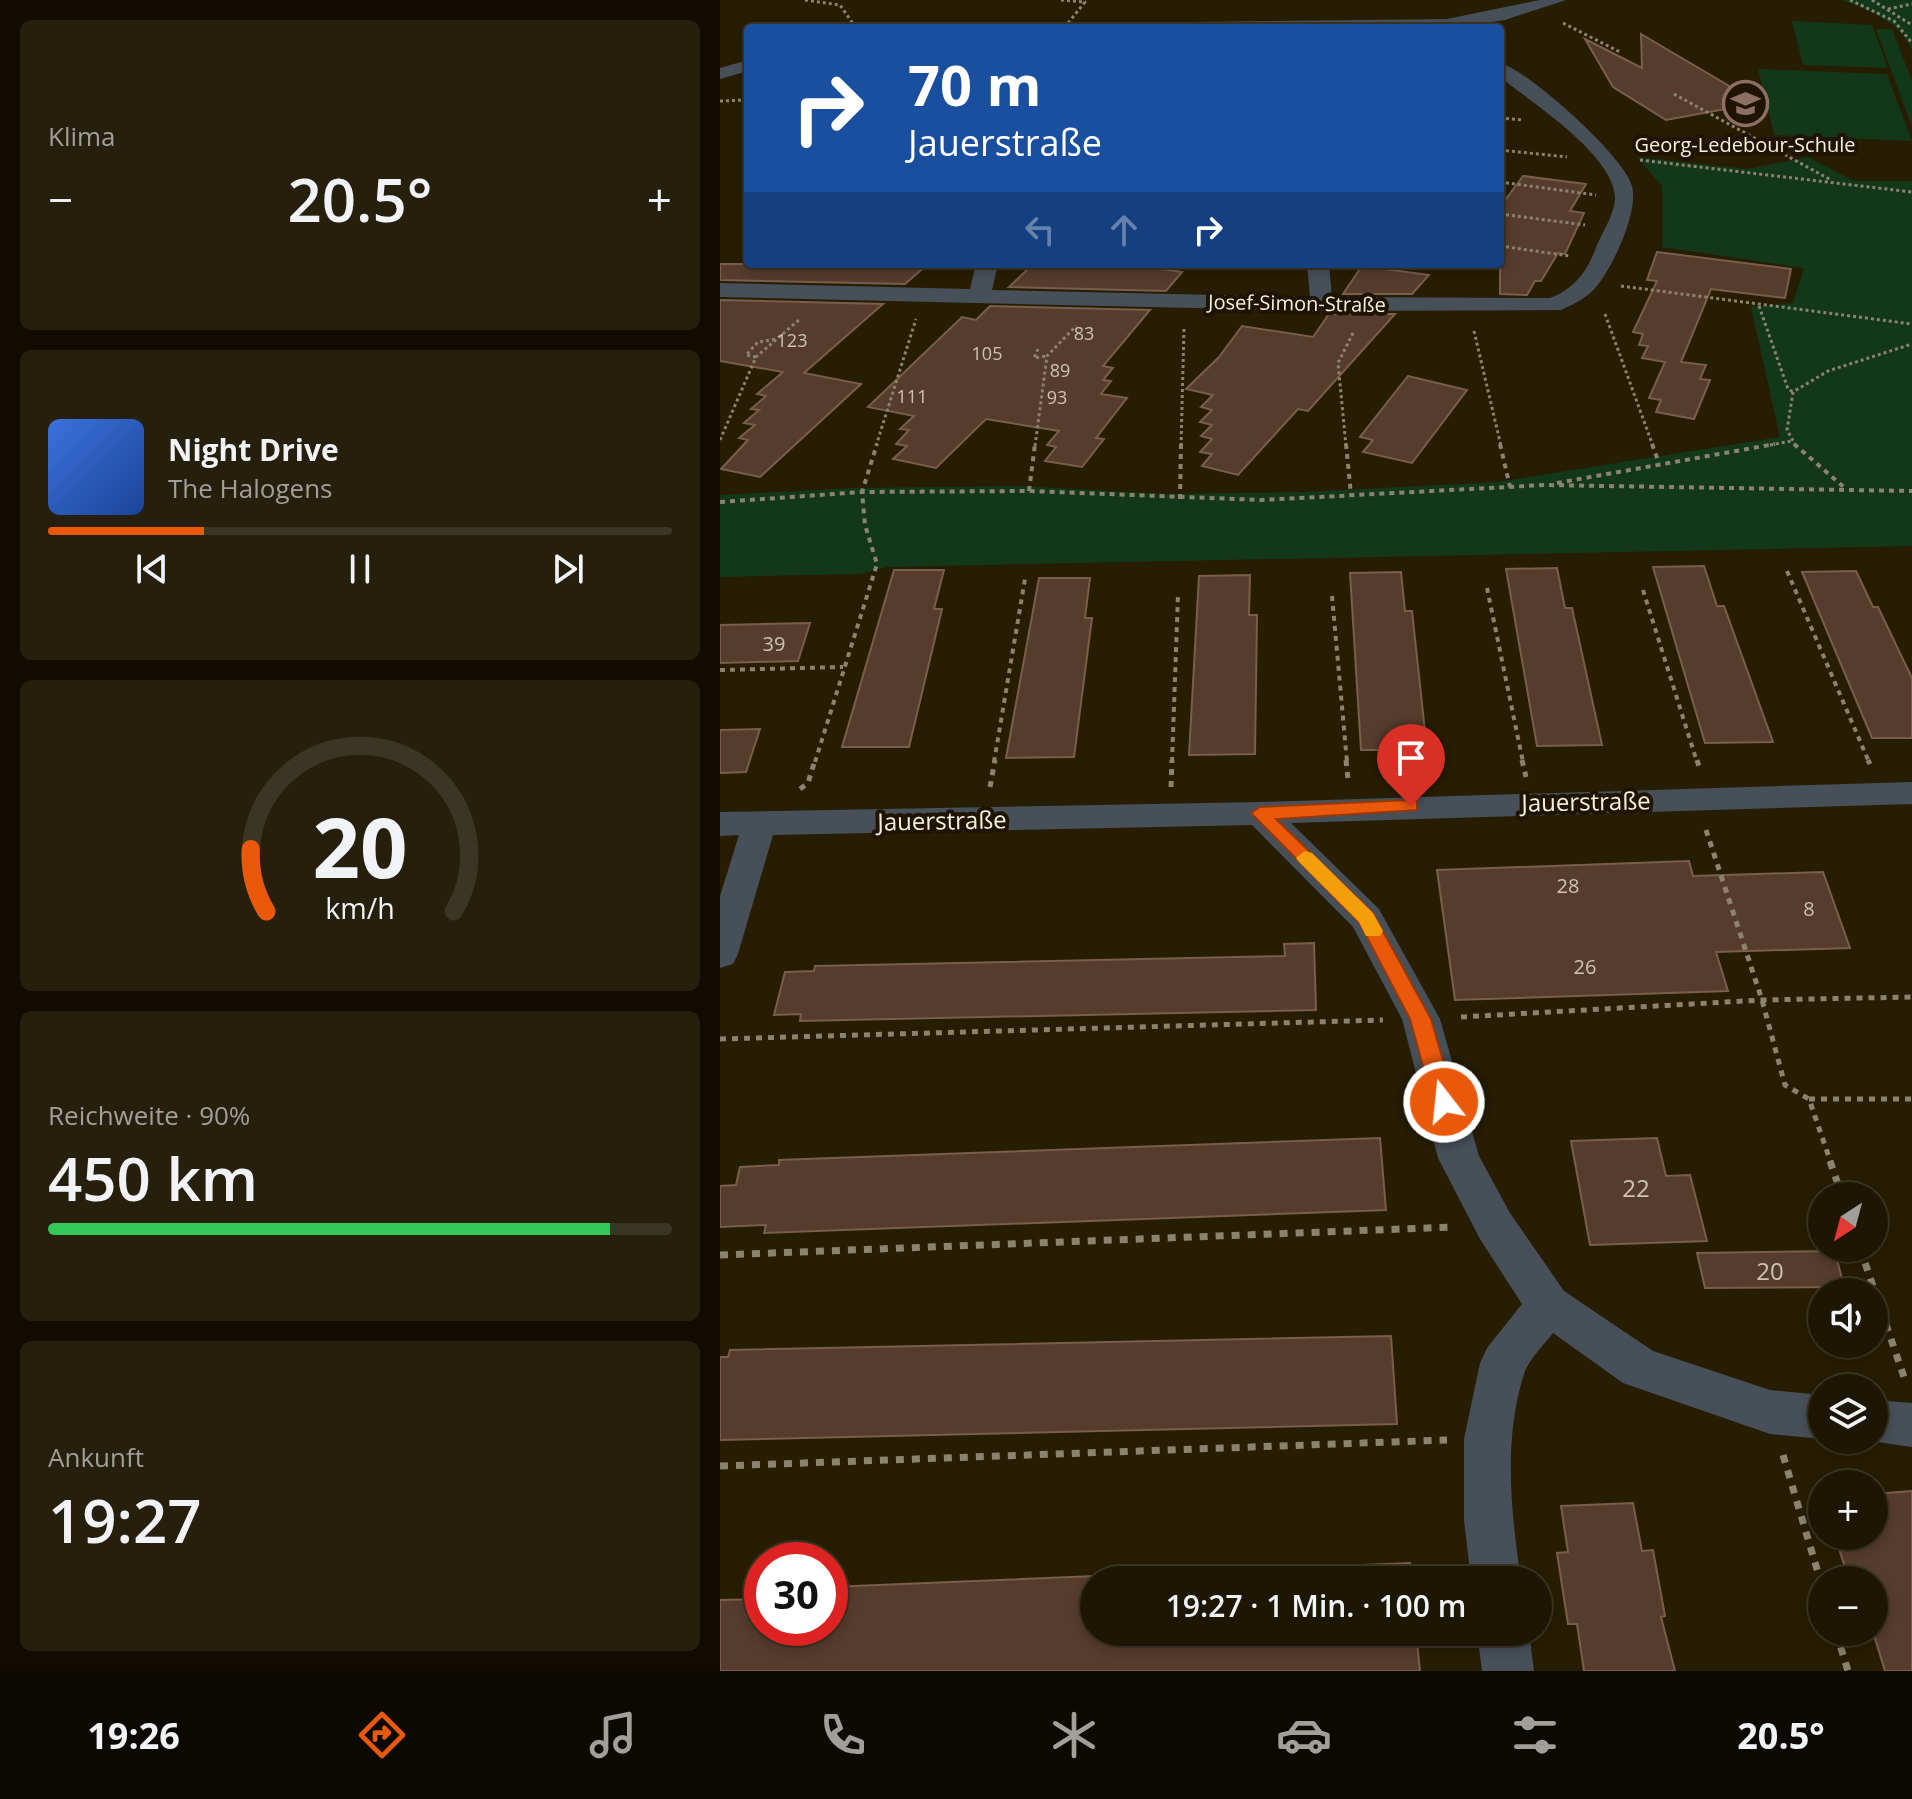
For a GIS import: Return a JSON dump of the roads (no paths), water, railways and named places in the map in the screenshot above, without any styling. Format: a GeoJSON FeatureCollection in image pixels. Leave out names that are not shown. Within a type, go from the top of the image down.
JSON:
{"type":"FeatureCollection","features":[{"type":"Feature","properties":{"kind":"street"},"geometry":{"type":"LineString","coordinates":[[1458,24],[1558,0]]}},
{"type":"Feature","properties":{"kind":"street"},"geometry":{"type":"LineString","coordinates":[[720,74],[744,66]]}},
{"type":"Feature","properties":{"kind":"street","name":"Josef-Simon-Straße"},"geometry":{"type":"LineString","coordinates":[[720,290],[1322,304],[1553,305],[1568,300],[1598,270],[1625,198],[1624,183],[1606,156],[1504,71]]}},
{"type":"Feature","properties":{"kind":"street"},"geometry":{"type":"LineString","coordinates":[[979,296],[986,268]]}},
{"type":"Feature","properties":{"kind":"street"},"geometry":{"type":"LineString","coordinates":[[1318,268],[1322,304]]}},
{"type":"Feature","properties":{"kind":"street","name":"Jauerstraße"},"geometry":{"type":"LineString","coordinates":[[720,824],[1170,816],[1530,802],[1898,794]]}},
{"type":"Feature","properties":{"kind":"street"},"geometry":{"type":"LineString","coordinates":[[1260,813],[1366,918],[1421,1019],[1459,1158],[1495,1226],[1548,1305],[1639,1368],[1770,1412],[1808,1416]]}},
{"type":"Feature","properties":{"kind":"street"},"geometry":{"type":"LineString","coordinates":[[720,954],[760,823]]}},
{"type":"Feature","properties":{"kind":"street"},"geometry":{"type":"LineString","coordinates":[[1494,1566],[1488,1520],[1488,1439],[1503,1363],[1548,1305]]}},
{"type":"Feature","properties":{"kind":"street"},"geometry":{"type":"LineString","coordinates":[[1888,1416],[1910,1406]]}},
{"type":"Feature","properties":{"kind":"street"},"geometry":{"type":"LineString","coordinates":[[1505,1646],[1508,1671]]}},
{"type":"Feature","properties":{"kind":"place","name":"Georg-Ledebour-Schule"},"geometry":{"type":"Point","coordinates":[1745,104]}}]}
